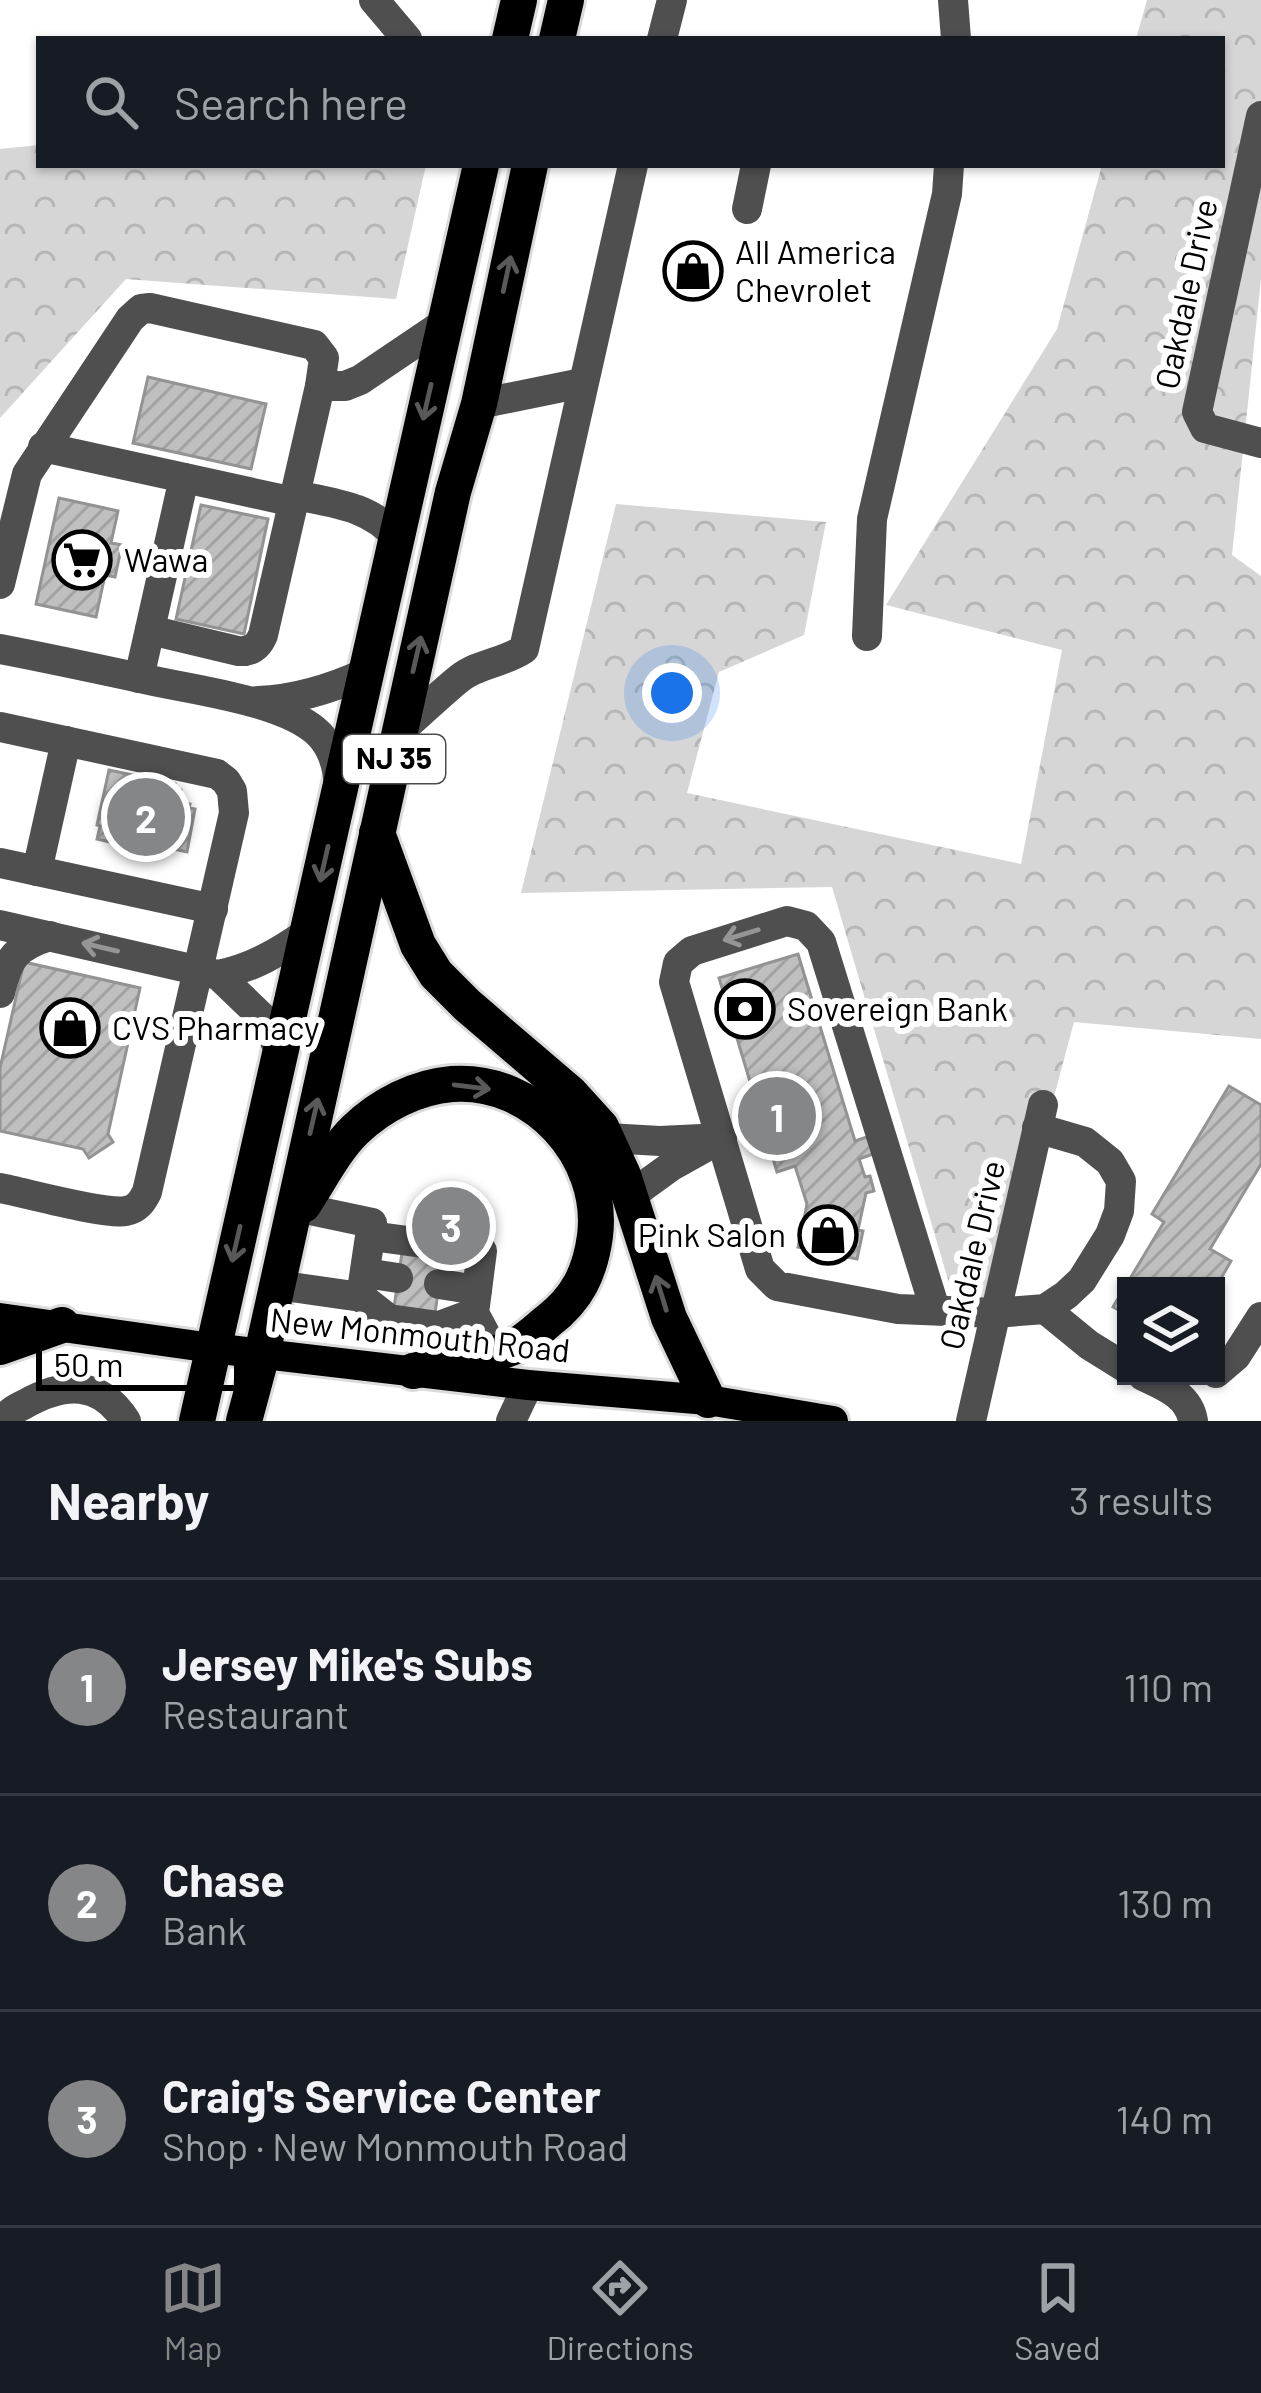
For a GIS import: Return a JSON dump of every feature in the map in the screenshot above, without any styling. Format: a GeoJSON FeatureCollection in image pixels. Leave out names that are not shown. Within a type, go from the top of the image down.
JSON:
{"type":"FeatureCollection","features":[{"type":"Feature","properties":{"kind":"highway"},"geometry":{"type":"LineString","coordinates":[[511,36],[519,0]]}},
{"type":"Feature","properties":{"kind":"highway"},"geometry":{"type":"LineString","coordinates":[[558,36],[566,0]]}},
{"type":"Feature","properties":{"kind":"highway","name":"NJ 35"},"geometry":{"type":"LineString","coordinates":[[197,1421],[481,168]]}},
{"type":"Feature","properties":{"kind":"highway","name":"NJ 35"},"geometry":{"type":"LineString","coordinates":[[244,1421],[296,1215],[377,833],[454,491],[479,404],[529,168]]}},
{"type":"Feature","properties":{"kind":"highway"},"geometry":{"type":"LineString","coordinates":[[377,833],[418,945],[436,974],[589,1111],[607,1138],[705,1410]]}},
{"type":"Feature","properties":{"kind":"highway"},"geometry":{"type":"LineString","coordinates":[[296,1215],[353,1131],[397,1099],[420,1090],[466,1084],[510,1094],[558,1126],[578,1151],[594,1193],[596,1222],[591,1261],[566,1308],[514,1347],[413,1371]]}},
{"type":"Feature","properties":{"kind":"highway"},"geometry":{"type":"LineString","coordinates":[[0,1347],[62,1325]]}},
{"type":"Feature","properties":{"kind":"main road","name":"New Monmouth Road"},"geometry":{"type":"LineString","coordinates":[[0,1318],[705,1410],[833,1421]]}},
{"type":"Feature","properties":{"kind":"street"},"geometry":{"type":"LineString","coordinates":[[374,0],[404,36]]}},
{"type":"Feature","properties":{"kind":"street"},"geometry":{"type":"LineString","coordinates":[[663,36],[672,0]]}},
{"type":"Feature","properties":{"kind":"street"},"geometry":{"type":"LineString","coordinates":[[952,36],[953,0]]}},
{"type":"Feature","properties":{"kind":"street","name":"Oakdale Drive"},"geometry":{"type":"LineString","coordinates":[[1261,116],[1198,412],[1205,428],[1261,443]]}},
{"type":"Feature","properties":{"kind":"street"},"geometry":{"type":"LineString","coordinates":[[400,731],[462,676],[524,649],[632,168]]}},
{"type":"Feature","properties":{"kind":"street"},"geometry":{"type":"LineString","coordinates":[[747,209],[755,168]]}},
{"type":"Feature","properties":{"kind":"street"},"geometry":{"type":"LineString","coordinates":[[867,636],[872,519],[947,194],[949,168]]}},
{"type":"Feature","properties":{"kind":"street"},"geometry":{"type":"LineString","coordinates":[[0,584],[22,484],[141,309],[314,345],[324,358],[320,386],[262,635],[254,649],[238,651],[150,630]]}},
{"type":"Feature","properties":{"kind":"street"},"geometry":{"type":"LineString","coordinates":[[320,386],[345,386],[360,380],[446,322]]}},
{"type":"Feature","properties":{"kind":"street"},"geometry":{"type":"LineString","coordinates":[[479,404],[582,383]]}},
{"type":"Feature","properties":{"kind":"street"},"geometry":{"type":"LineString","coordinates":[[43,447],[362,510],[387,525],[397,538]]}},
{"type":"Feature","properties":{"kind":"street"},"geometry":{"type":"LineString","coordinates":[[139,678],[184,478]]}},
{"type":"Feature","properties":{"kind":"street"},"geometry":{"type":"LineString","coordinates":[[0,649],[246,701],[291,717],[319,734],[331,751],[339,797]]}},
{"type":"Feature","properties":{"kind":"street"},"geometry":{"type":"LineString","coordinates":[[246,701],[292,698],[368,672]]}},
{"type":"Feature","properties":{"kind":"street"},"geometry":{"type":"LineString","coordinates":[[0,727],[206,771],[226,781],[234,813],[213,909],[208,972],[141,1202],[134,1209],[113,1212],[0,1188]]}},
{"type":"Feature","properties":{"kind":"street"},"geometry":{"type":"LineString","coordinates":[[47,873],[75,743]]}},
{"type":"Feature","properties":{"kind":"street"},"geometry":{"type":"LineString","coordinates":[[0,863],[213,909]]}},
{"type":"Feature","properties":{"kind":"street"},"geometry":{"type":"LineString","coordinates":[[935,1309],[821,942],[806,926],[787,921],[692,951],[678,963],[674,982],[760,1269],[777,1286],[898,1309],[995,1313],[1045,1309],[1117,1362]]}},
{"type":"Feature","properties":{"kind":"street"},"geometry":{"type":"LineString","coordinates":[[0,925],[208,972],[253,966],[308,932]]}},
{"type":"Feature","properties":{"kind":"street"},"geometry":{"type":"LineString","coordinates":[[0,993],[12,957],[21,947],[50,936]]}},
{"type":"Feature","properties":{"kind":"street"},"geometry":{"type":"LineString","coordinates":[[208,972],[264,1018],[281,1053]]}},
{"type":"Feature","properties":{"kind":"street","name":"Oakdale Drive"},"geometry":{"type":"LineString","coordinates":[[971,1421],[1040,1117],[1085,1142],[1110,1162],[1121,1181],[1119,1211],[1110,1235],[1082,1280],[1045,1309]]}},
{"type":"Feature","properties":{"kind":"street"},"geometry":{"type":"LineString","coordinates":[[607,1138],[660,1142],[722,1138]]}},
{"type":"Feature","properties":{"kind":"street"},"geometry":{"type":"LineString","coordinates":[[630,1196],[722,1138]]}},
{"type":"Feature","properties":{"kind":"street"},"geometry":{"type":"LineString","coordinates":[[296,1215],[372,1223],[363,1285],[389,1319],[439,1326],[475,1302]]}},
{"type":"Feature","properties":{"kind":"street"},"geometry":{"type":"LineString","coordinates":[[371,1235],[482,1251],[475,1302],[495,1352]]}},
{"type":"Feature","properties":{"kind":"street"},"geometry":{"type":"LineString","coordinates":[[277,1285],[363,1285],[398,1278]]}},
{"type":"Feature","properties":{"kind":"street"},"geometry":{"type":"LineString","coordinates":[[439,1284],[475,1302]]}},
{"type":"Feature","properties":{"kind":"street"},"geometry":{"type":"LineString","coordinates":[[1225,1366],[1261,1318]]}},
{"type":"Feature","properties":{"kind":"street"},"geometry":{"type":"LineString","coordinates":[[511,1421],[528,1384]]}},
{"type":"Feature","properties":{"kind":"street"},"geometry":{"type":"LineString","coordinates":[[1155,1385],[1188,1409],[1206,1385]]}},
{"type":"Feature","properties":{"kind":"street"},"geometry":{"type":"LineString","coordinates":[[3,1421],[39,1396],[80,1388],[104,1396],[126,1421]]}},
{"type":"Feature","properties":{"kind":"green space"},"geometry":{"type":"Polygon","coordinates":[[[1147,0],[1261,0],[1261,279],[1232,555],[1261,576],[1261,1039],[1074,1022],[998,1306],[949,1283],[832,887],[521,893],[616,504],[826,522],[804,635],[719,672],[687,793],[1021,864],[1062,650],[886,605],[1057,329],[1101,168],[1225,168],[1225,36],[1137,36],[1147,0]]]}},
{"type":"Feature","properties":{"kind":"green space"},"geometry":{"type":"Polygon","coordinates":[[[36,145],[36,168],[425,168],[396,299],[126,279],[0,418],[0,149],[36,145]]]}},
{"type":"Feature","properties":{"kind":"building"},"geometry":{"type":"Polygon","coordinates":[[[148,377],[266,404],[251,469],[133,443],[148,377]]]}},
{"type":"Feature","properties":{"kind":"building","name":"Wawa"},"geometry":{"type":"Polygon","coordinates":[[[59,498],[118,511],[111,543],[122,545],[115,577],[105,575],[96,617],[36,604],[59,498]]]}},
{"type":"Feature","properties":{"kind":"building","name":"Wawa"},"geometry":{"type":"Polygon","coordinates":[[[201,505],[268,519],[244,634],[176,619],[201,505]]]}},
{"type":"Feature","properties":{"kind":"building"},"geometry":{"type":"Polygon","coordinates":[[[109,770],[175,784],[181,790],[179,801],[195,809],[187,852],[165,847],[163,854],[97,839],[109,770]]]}},
{"type":"Feature","properties":{"kind":"building"},"geometry":{"type":"Polygon","coordinates":[[[798,954],[855,1141],[867,1137],[873,1154],[859,1159],[874,1191],[866,1193],[857,1259],[798,1247],[807,1204],[795,1166],[777,1172],[719,978],[798,954]]]}},
{"type":"Feature","properties":{"kind":"building","name":"CVS Pharmacy"},"geometry":{"type":"Polygon","coordinates":[[[24,962],[140,988],[108,1134],[113,1142],[89,1158],[83,1149],[0,1131],[0,1068],[24,962]]]}},
{"type":"Feature","properties":{"kind":"building"},"geometry":{"type":"Polygon","coordinates":[[[1229,1086],[1261,1105],[1261,1164],[1210,1249],[1231,1261],[1222,1277],[1131,1277],[1164,1222],[1152,1214],[1229,1086]]]}},
{"type":"Feature","properties":{"kind":"building"},"geometry":{"type":"Polygon","coordinates":[[[403,1246],[444,1251],[434,1320],[393,1314],[403,1246]]]}},
{"type":"Feature","properties":{"kind":"place","name":"All America Chevrolet"},"geometry":{"type":"Point","coordinates":[693,271]}},
{"type":"Feature","properties":{"kind":"place","name":"Wawa"},"geometry":{"type":"Point","coordinates":[82,560]}},
{"type":"Feature","properties":{"kind":"place","name":"Chase"},"geometry":{"type":"Point","coordinates":[146,817]}},
{"type":"Feature","properties":{"kind":"place","name":"Sovereign Bank"},"geometry":{"type":"Point","coordinates":[745,1009]}},
{"type":"Feature","properties":{"kind":"place","name":"CVS Pharmacy"},"geometry":{"type":"Point","coordinates":[70,1028]}},
{"type":"Feature","properties":{"kind":"place","name":"Jersey Mike's Subs"},"geometry":{"type":"Point","coordinates":[777,1116]}},
{"type":"Feature","properties":{"kind":"place","name":"Craig's Service Center"},"geometry":{"type":"Point","coordinates":[451,1226]}},
{"type":"Feature","properties":{"kind":"place","name":"Pink Salon"},"geometry":{"type":"Point","coordinates":[828,1235]}}]}
